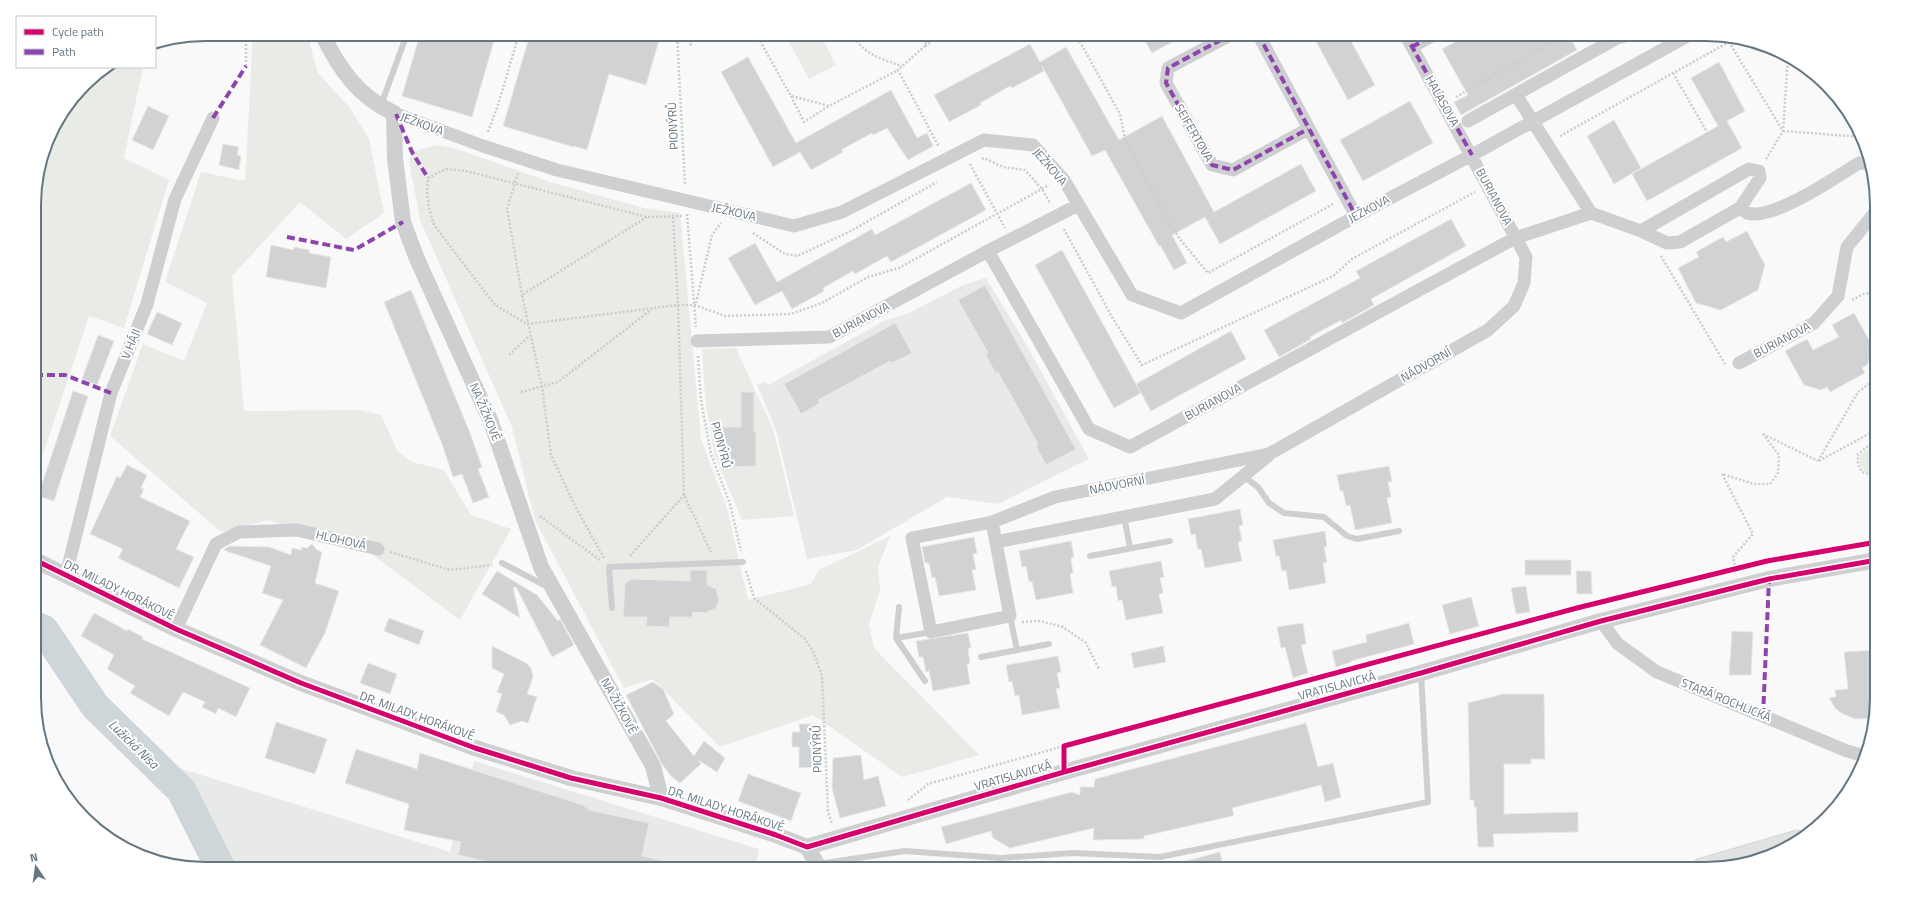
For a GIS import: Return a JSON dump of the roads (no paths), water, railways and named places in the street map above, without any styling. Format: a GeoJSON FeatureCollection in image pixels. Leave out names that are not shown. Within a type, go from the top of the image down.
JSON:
{"type":"FeatureCollection","features":[{"type":"Feature","properties":{"kind":"highway"},"geometry":{"type":"LineString","coordinates":[[1733,860],[1771,849]]}},
{"type":"Feature","properties":{"kind":"street"},"geometry":{"type":"LineString","coordinates":[[326,41],[334,58],[361,93],[387,110]]}},
{"type":"Feature","properties":{"kind":"street","name":"SEIFERTOVA"},"geometry":{"type":"LineString","coordinates":[[1219,41],[1168,68],[1166,83],[1212,165],[1232,170],[1308,129]]}},
{"type":"Feature","properties":{"kind":"street"},"geometry":{"type":"LineString","coordinates":[[1262,41],[1356,216]]}},
{"type":"Feature","properties":{"kind":"street","name":"HALASOVA"},"geometry":{"type":"LineString","coordinates":[[1409,41],[1472,156]]}},
{"type":"Feature","properties":{"kind":"street"},"geometry":{"type":"LineString","coordinates":[[1412,47],[1423,41]]}},
{"type":"Feature","properties":{"kind":"street"},"geometry":{"type":"LineString","coordinates":[[1468,121],[1612,41]]}},
{"type":"Feature","properties":{"kind":"street","name":"JEŽKOVA"},"geometry":{"type":"LineString","coordinates":[[387,110],[482,146],[557,170],[794,226],[842,212],[984,140],[1033,145],[1063,178],[1132,295],[1181,313],[1356,216],[1472,156],[1678,41]]}},
{"type":"Feature","properties":{"kind":"street"},"geometry":{"type":"LineString","coordinates":[[1516,94],[1591,213],[1645,233],[1667,243],[1680,242],[1740,208],[1760,178],[1759,171],[1749,168],[1645,233]]}},
{"type":"Feature","properties":{"kind":"street","name":"NA ŽIŽKOVĚ"},"geometry":{"type":"LineString","coordinates":[[387,110],[403,222],[413,262],[491,422],[541,567],[653,766],[661,798]]}},
{"type":"Feature","properties":{"kind":"street","name":"V HÁJI"},"geometry":{"type":"LineString","coordinates":[[66,575],[110,393],[147,304],[175,199],[213,118]]}},
{"type":"Feature","properties":{"kind":"street","name":"BURIANOVA"},"geometry":{"type":"LineString","coordinates":[[1472,156],[1515,238]]}},
{"type":"Feature","properties":{"kind":"street"},"geometry":{"type":"LineString","coordinates":[[1740,208],[1748,213],[1775,210],[1859,163],[1864,163]]}},
{"type":"Feature","properties":{"kind":"street","name":"BURIANOVA"},"geometry":{"type":"LineString","coordinates":[[697,341],[829,337],[988,251],[1078,205]]}},
{"type":"Feature","properties":{"kind":"street","name":"BURIANOVA"},"geometry":{"type":"LineString","coordinates":[[988,251],[1089,429],[1130,447],[1515,238],[1591,213]]}},
{"type":"Feature","properties":{"kind":"street","name":"BURIANOVA"},"geometry":{"type":"LineString","coordinates":[[1739,363],[1814,323],[1838,296],[1847,247],[1870,218]]}},
{"type":"Feature","properties":{"kind":"street","name":"NÁDVORNÍ"},"geometry":{"type":"LineString","coordinates":[[996,542],[1215,499],[1269,454],[1488,330],[1514,306],[1524,283],[1526,257],[1515,238]]}},
{"type":"Feature","properties":{"kind":"street","name":"NÁDVORNÍ"},"geometry":{"type":"LineString","coordinates":[[931,632],[912,538],[992,522],[1055,497],[1269,454]]}},
{"type":"Feature","properties":{"kind":"street"},"geometry":{"type":"LineString","coordinates":[[931,632],[1011,620],[992,522]]}},
{"type":"Feature","properties":{"kind":"street","name":"HLOHOVÁ"},"geometry":{"type":"LineString","coordinates":[[176,629],[216,544],[239,532],[297,530],[378,549]]}},
{"type":"Feature","properties":{"kind":"street","name":"VRATISLAVICKÁ"},"geometry":{"type":"LineString","coordinates":[[807,847],[1064,772],[1421,673],[1601,621],[1769,579],[1870,561]]}},
{"type":"Feature","properties":{"kind":"street","name":"DR. MILADY HORÁKOVÉ"},"geometry":{"type":"LineString","coordinates":[[41,563],[176,629],[301,683],[486,752],[571,778],[661,798],[776,835],[807,847]]}},
{"type":"Feature","properties":{"kind":"street","name":"STARÁ ROCHLICKÁ"},"geometry":{"type":"LineString","coordinates":[[1601,621],[1618,644],[1656,672],[1847,751],[1860,755]]}},
{"type":"Feature","properties":{"kind":"street"},"geometry":{"type":"LineString","coordinates":[[807,847],[816,862]]}},
{"type":"Feature","properties":{"kind":"lane"},"geometry":{"type":"LineString","coordinates":[[387,110],[405,41]]}},
{"type":"Feature","properties":{"kind":"lane"},"geometry":{"type":"LineString","coordinates":[[1243,476],[1258,487],[1269,503],[1284,513],[1324,517],[1347,536],[1357,539],[1399,531]]}},
{"type":"Feature","properties":{"kind":"lane"},"geometry":{"type":"LineString","coordinates":[[1124,516],[1130,548]]}},
{"type":"Feature","properties":{"kind":"lane"},"geometry":{"type":"LineString","coordinates":[[1090,556],[1170,541]]}},
{"type":"Feature","properties":{"kind":"lane"},"geometry":{"type":"LineString","coordinates":[[612,608],[609,567],[743,562]]}},
{"type":"Feature","properties":{"kind":"lane"},"geometry":{"type":"LineString","coordinates":[[502,563],[553,589]]}},
{"type":"Feature","properties":{"kind":"lane"},"geometry":{"type":"LineString","coordinates":[[899,607],[896,638],[925,681]]}},
{"type":"Feature","properties":{"kind":"lane"},"geometry":{"type":"LineString","coordinates":[[1011,620],[1017,650]]}},
{"type":"Feature","properties":{"kind":"lane"},"geometry":{"type":"LineString","coordinates":[[896,638],[931,632]]}},
{"type":"Feature","properties":{"kind":"lane"},"geometry":{"type":"LineString","coordinates":[[981,657],[1049,644]]}},
{"type":"Feature","properties":{"kind":"lane"},"geometry":{"type":"LineString","coordinates":[[842,862],[905,851],[1001,858],[1073,853],[1160,857],[1428,802],[1421,673]]}},
{"type":"Feature","properties":{"kind":"waterway","name":"Lužická Nisa"},"geometry":{"type":"LineString","coordinates":[[41,629],[44,630],[95,706],[181,790],[217,862]]}}]}
